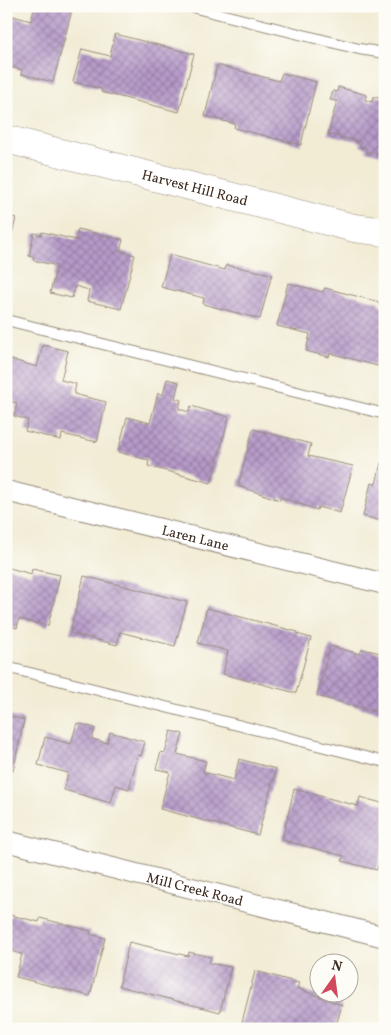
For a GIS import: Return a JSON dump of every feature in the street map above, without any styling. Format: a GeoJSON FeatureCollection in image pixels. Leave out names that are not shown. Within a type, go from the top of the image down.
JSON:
{"type":"FeatureCollection","features":[{"type":"Feature","properties":{"kind":"street","name":"Harvest Hill Road"},"geometry":{"type":"LineString","coordinates":[[6,139],[354,228],[385,232]]}},
{"type":"Feature","properties":{"kind":"street","name":"Laren Lane"},"geometry":{"type":"LineString","coordinates":[[6,491],[385,584]]}},
{"type":"Feature","properties":{"kind":"street","name":"Mill Creek Road"},"geometry":{"type":"LineString","coordinates":[[6,840],[385,937]]}},
{"type":"Feature","properties":{"kind":"lane"},"geometry":{"type":"LineString","coordinates":[[188,6],[360,49],[385,53]]}},
{"type":"Feature","properties":{"kind":"lane"},"geometry":{"type":"LineString","coordinates":[[6,320],[385,414]]}},
{"type":"Feature","properties":{"kind":"lane"},"geometry":{"type":"LineString","coordinates":[[6,667],[385,762]]}},
{"type":"Feature","properties":{"kind":"building"},"geometry":{"type":"Polygon","coordinates":[[[35,6],[73,6],[53,82],[21,74],[22,70],[6,66],[6,14],[31,21],[35,6]]]}},
{"type":"Feature","properties":{"kind":"building"},"geometry":{"type":"Polygon","coordinates":[[[115,34],[194,54],[179,112],[101,92],[102,89],[73,82],[82,49],[110,56],[115,34]]]}},
{"type":"Feature","properties":{"kind":"building"},"geometry":{"type":"Polygon","coordinates":[[[217,65],[279,81],[282,73],[316,82],[301,145],[234,128],[235,124],[205,116],[217,65]]]}},
{"type":"Feature","properties":{"kind":"building"},"geometry":{"type":"Polygon","coordinates":[[[338,87],[367,95],[365,100],[372,102],[373,97],[385,96],[385,156],[366,151],[367,148],[360,146],[361,142],[328,134],[337,101],[330,100],[333,91],[337,92],[338,87]]]}},
{"type":"Feature","properties":{"kind":"building"},"geometry":{"type":"Polygon","coordinates":[[[6,215],[16,218],[7,254],[6,254],[6,215]]]}},
{"type":"Feature","properties":{"kind":"building"},"geometry":{"type":"Polygon","coordinates":[[[78,229],[123,240],[120,251],[135,255],[121,309],[87,301],[89,290],[75,286],[72,298],[50,293],[57,266],[33,260],[34,257],[29,256],[34,233],[41,235],[42,232],[76,240],[78,229]]]}},
{"type":"Feature","properties":{"kind":"building"},"geometry":{"type":"Polygon","coordinates":[[[170,255],[225,270],[226,265],[272,274],[260,319],[203,304],[204,298],[161,287],[170,255]]]}},
{"type":"Feature","properties":{"kind":"building"},"geometry":{"type":"Polygon","coordinates":[[[288,283],[323,292],[325,288],[379,302],[379,305],[385,307],[385,351],[381,367],[330,353],[329,357],[306,351],[310,334],[277,326],[288,283]]]}},
{"type":"Feature","properties":{"kind":"building"},"geometry":{"type":"Polygon","coordinates":[[[43,345],[68,351],[61,380],[76,384],[74,394],[106,402],[97,442],[62,434],[61,440],[25,431],[28,420],[14,416],[17,403],[6,401],[6,358],[37,367],[43,345]]]}},
{"type":"Feature","properties":{"kind":"building"},"geometry":{"type":"Polygon","coordinates":[[[167,379],[179,382],[175,398],[181,400],[179,409],[189,412],[191,406],[229,417],[211,483],[148,466],[149,460],[118,452],[127,417],[150,423],[158,393],[163,395],[167,379]]]}},
{"type":"Feature","properties":{"kind":"building"},"geometry":{"type":"Polygon","coordinates":[[[253,429],[311,444],[308,456],[353,466],[340,513],[318,507],[317,510],[280,497],[280,500],[238,486],[253,429]]]}},
{"type":"Feature","properties":{"kind":"building"},"geometry":{"type":"Polygon","coordinates":[[[381,463],[385,464],[385,522],[363,516],[371,483],[376,484],[381,463]]]}},
{"type":"Feature","properties":{"kind":"building"},"geometry":{"type":"Polygon","coordinates":[[[6,567],[31,574],[32,569],[60,575],[48,626],[19,619],[17,628],[6,625],[6,567]]]}},
{"type":"Feature","properties":{"kind":"building"},"geometry":{"type":"Polygon","coordinates":[[[84,576],[187,602],[175,646],[120,632],[117,645],[70,633],[84,576]]]}},
{"type":"Feature","properties":{"kind":"building"},"geometry":{"type":"Polygon","coordinates":[[[207,608],[298,632],[297,634],[311,638],[296,693],[223,674],[228,651],[198,643],[207,608]]]}},
{"type":"Feature","properties":{"kind":"building"},"geometry":{"type":"Polygon","coordinates":[[[330,646],[360,654],[362,649],[385,654],[385,724],[379,722],[381,713],[317,696],[330,646]]]}},
{"type":"Feature","properties":{"kind":"building"},"geometry":{"type":"Polygon","coordinates":[[[6,715],[24,720],[13,771],[6,769],[6,715]]]}},
{"type":"Feature","properties":{"kind":"building"},"geometry":{"type":"Polygon","coordinates":[[[77,723],[95,728],[92,739],[107,743],[110,732],[145,742],[141,756],[138,755],[129,789],[116,785],[111,803],[64,790],[68,773],[38,765],[45,737],[71,744],[77,723]]]}},
{"type":"Feature","properties":{"kind":"building"},"geometry":{"type":"Polygon","coordinates":[[[171,731],[183,734],[177,754],[206,761],[203,772],[234,780],[239,759],[276,769],[258,835],[160,809],[170,772],[156,769],[161,752],[165,753],[171,731]]]}},
{"type":"Feature","properties":{"kind":"building"},"geometry":{"type":"Polygon","coordinates":[[[294,789],[358,806],[360,797],[385,804],[385,839],[377,870],[342,861],[344,856],[282,840],[294,789]]]}},
{"type":"Feature","properties":{"kind":"building"},"geometry":{"type":"Polygon","coordinates":[[[10,915],[39,922],[40,918],[91,931],[90,934],[105,938],[90,996],[16,977],[22,954],[6,950],[6,931],[10,915]]]}},
{"type":"Feature","properties":{"kind":"building"},"geometry":{"type":"Polygon","coordinates":[[[129,942],[188,956],[189,952],[211,957],[209,963],[231,967],[220,1012],[119,986],[129,942]]]}},
{"type":"Feature","properties":{"kind":"building"},"geometry":{"type":"Polygon","coordinates":[[[255,971],[299,983],[297,988],[308,992],[308,1002],[334,1002],[342,1005],[335,1029],[250,1029],[241,1026],[255,971]]]}}]}
